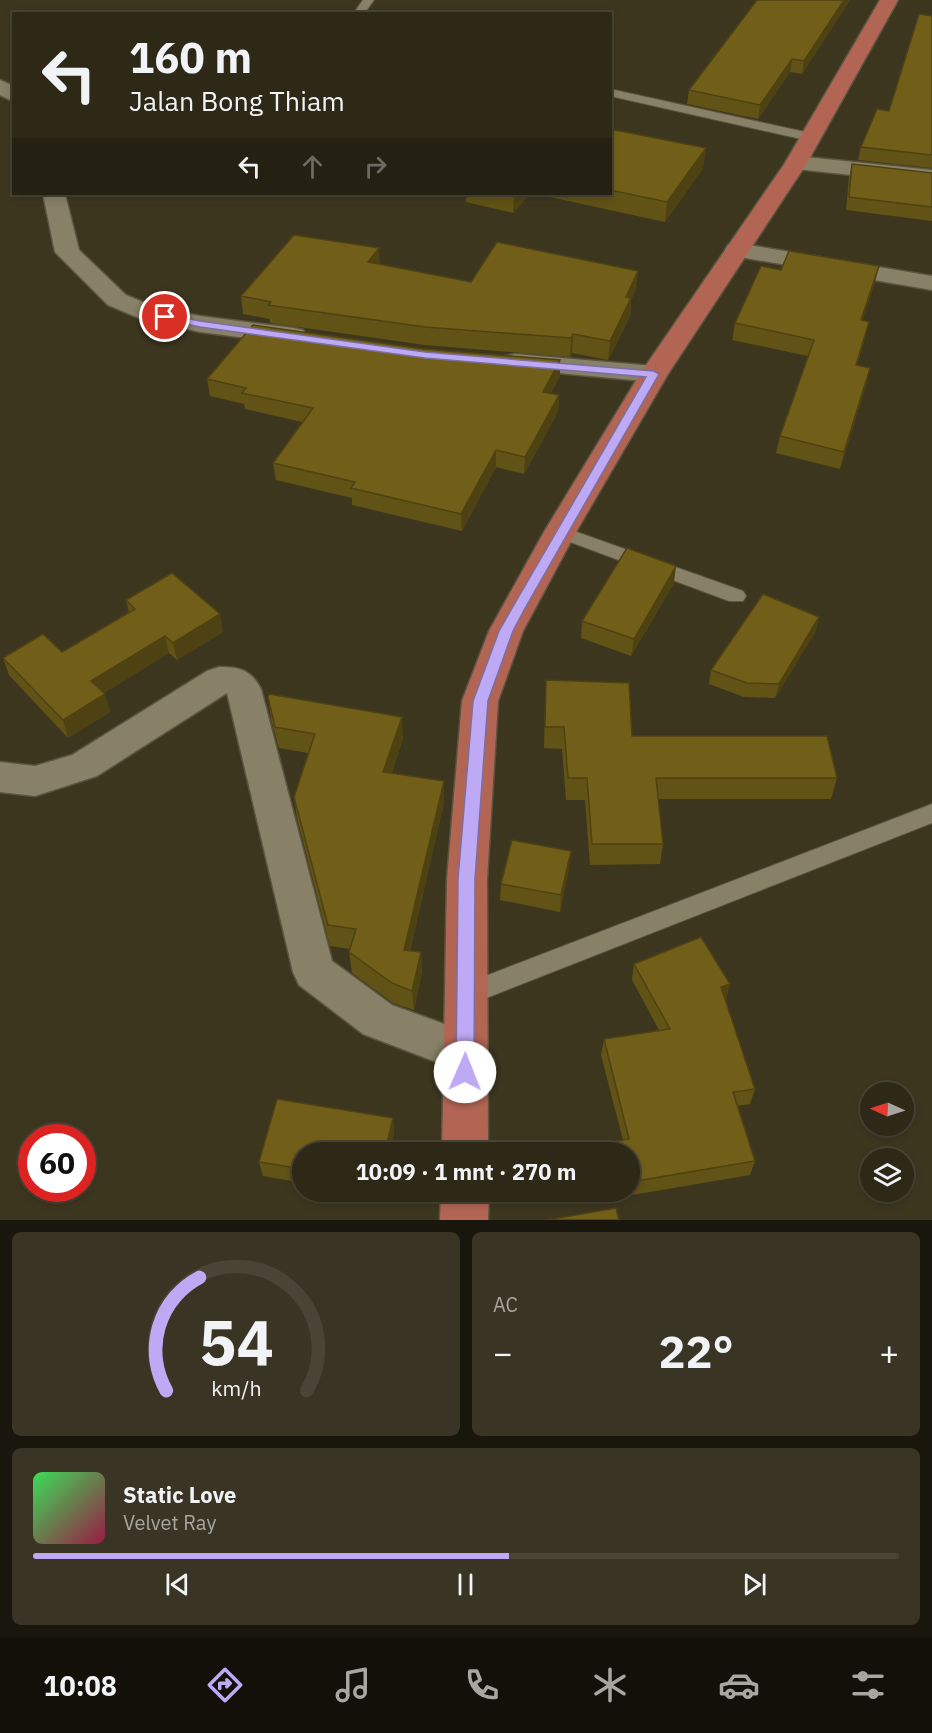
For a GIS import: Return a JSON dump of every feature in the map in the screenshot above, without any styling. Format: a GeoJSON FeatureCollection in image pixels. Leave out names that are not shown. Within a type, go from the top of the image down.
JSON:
{"type":"FeatureCollection","features":[{"type":"Feature","properties":{"kind":"main road"},"geometry":{"type":"LineString","coordinates":[[465,1142],[466,879],[480,701],[506,631],[560,532],[654,374],[803,150],[889,0]]}},
{"type":"Feature","properties":{"kind":"main road"},"geometry":{"type":"LineString","coordinates":[[464,1220],[465,1202]]}},
{"type":"Feature","properties":{"kind":"street"},"geometry":{"type":"LineString","coordinates":[[803,150],[932,177]]}},
{"type":"Feature","properties":{"kind":"street"},"geometry":{"type":"LineString","coordinates":[[54,195],[67,252],[117,300],[148,313],[200,324],[320,340]]}},
{"type":"Feature","properties":{"kind":"street"},"geometry":{"type":"LineString","coordinates":[[737,250],[932,283]]}},
{"type":"Feature","properties":{"kind":"street"},"geometry":{"type":"LineString","coordinates":[[493,361],[654,374]]}},
{"type":"Feature","properties":{"kind":"street"},"geometry":{"type":"LineString","coordinates":[[0,777],[35,781],[84,766],[219,680],[236,680],[244,689],[314,972],[378,1020],[465,1052]]}},
{"type":"Feature","properties":{"kind":"lane"},"geometry":{"type":"LineString","coordinates":[[360,12],[369,0]]}},
{"type":"Feature","properties":{"kind":"lane"},"geometry":{"type":"LineString","coordinates":[[612,93],[803,150]]}},
{"type":"Feature","properties":{"kind":"lane"},"geometry":{"type":"LineString","coordinates":[[560,532],[736,596]]}},
{"type":"Feature","properties":{"kind":"lane"},"geometry":{"type":"LineString","coordinates":[[466,995],[932,813]]}},
{"type":"Feature","properties":{"kind":"building"},"geometry":{"type":"Polygon","coordinates":[[[757,0],[844,0],[804,61],[792,59],[760,105],[689,90],[757,0]]]}},
{"type":"Feature","properties":{"kind":"building"},"geometry":{"type":"Polygon","coordinates":[[[919,14],[932,16],[932,155],[861,147],[877,109],[889,111],[919,14]]]}},
{"type":"Feature","properties":{"kind":"building"},"geometry":{"type":"Polygon","coordinates":[[[612,129],[706,148],[667,202],[612,190],[612,129]]]}},
{"type":"Feature","properties":{"kind":"building"},"geometry":{"type":"Polygon","coordinates":[[[852,164],[932,173],[932,207],[849,197],[852,164]]]}},
{"type":"Feature","properties":{"kind":"building"},"geometry":{"type":"Polygon","coordinates":[[[294,235],[379,248],[368,262],[471,282],[497,242],[638,271],[626,297],[631,298],[610,341],[573,334],[571,338],[425,327],[268,305],[271,302],[241,296],[294,235]]]}},
{"type":"Feature","properties":{"kind":"building"},"geometry":{"type":"Polygon","coordinates":[[[789,251],[879,266],[861,320],[869,322],[856,365],[870,368],[844,452],[780,436],[814,340],[735,323],[761,266],[781,270],[789,251]]]}},
{"type":"Feature","properties":{"kind":"building"},"geometry":{"type":"Polygon","coordinates":[[[253,325],[424,349],[560,360],[543,392],[559,395],[525,457],[496,450],[461,514],[351,488],[355,482],[273,463],[313,408],[242,393],[246,388],[207,379],[253,325]]]}},
{"type":"Feature","properties":{"kind":"building"},"geometry":{"type":"Polygon","coordinates":[[[627,548],[676,566],[634,639],[582,621],[627,548]]]}},
{"type":"Feature","properties":{"kind":"building"},"geometry":{"type":"Polygon","coordinates":[[[172,573],[220,614],[173,643],[165,636],[91,681],[105,694],[63,720],[3,658],[43,634],[62,652],[135,609],[126,600],[172,573]]]}},
{"type":"Feature","properties":{"kind":"building"},"geometry":{"type":"Polygon","coordinates":[[[763,594],[819,617],[779,684],[747,683],[711,670],[763,594]]]}},
{"type":"Feature","properties":{"kind":"building"},"geometry":{"type":"Polygon","coordinates":[[[546,680],[629,683],[632,736],[827,736],[837,778],[656,778],[663,844],[592,844],[587,778],[568,778],[564,727],[545,727],[546,680]]]}},
{"type":"Feature","properties":{"kind":"building"},"geometry":{"type":"Polygon","coordinates":[[[269,694],[402,717],[383,772],[444,781],[404,950],[421,952],[412,991],[392,983],[349,952],[356,929],[328,925],[294,797],[315,734],[275,727],[269,694]]]}},
{"type":"Feature","properties":{"kind":"building"},"geometry":{"type":"Polygon","coordinates":[[[512,840],[571,851],[561,895],[501,884],[512,840]]]}},
{"type":"Feature","properties":{"kind":"building"},"geometry":{"type":"Polygon","coordinates":[[[701,937],[730,984],[721,987],[755,1089],[733,1092],[755,1161],[640,1180],[640,1142],[612,1142],[629,1139],[604,1039],[670,1029],[634,964],[701,937]]]}},
{"type":"Feature","properties":{"kind":"building"},"geometry":{"type":"Polygon","coordinates":[[[277,1099],[393,1118],[387,1142],[292,1142],[292,1167],[259,1162],[277,1099]]]}},
{"type":"Feature","properties":{"kind":"building"},"geometry":{"type":"Polygon","coordinates":[[[616,1208],[619,1220],[547,1220],[616,1208]]]}},
{"type":"Feature","properties":{"kind":"route"},"geometry":{"type":"LineString","coordinates":[[165,317],[200,324],[425,355],[654,374],[540,567],[506,631],[480,701],[466,879],[465,1072]]}}]}
